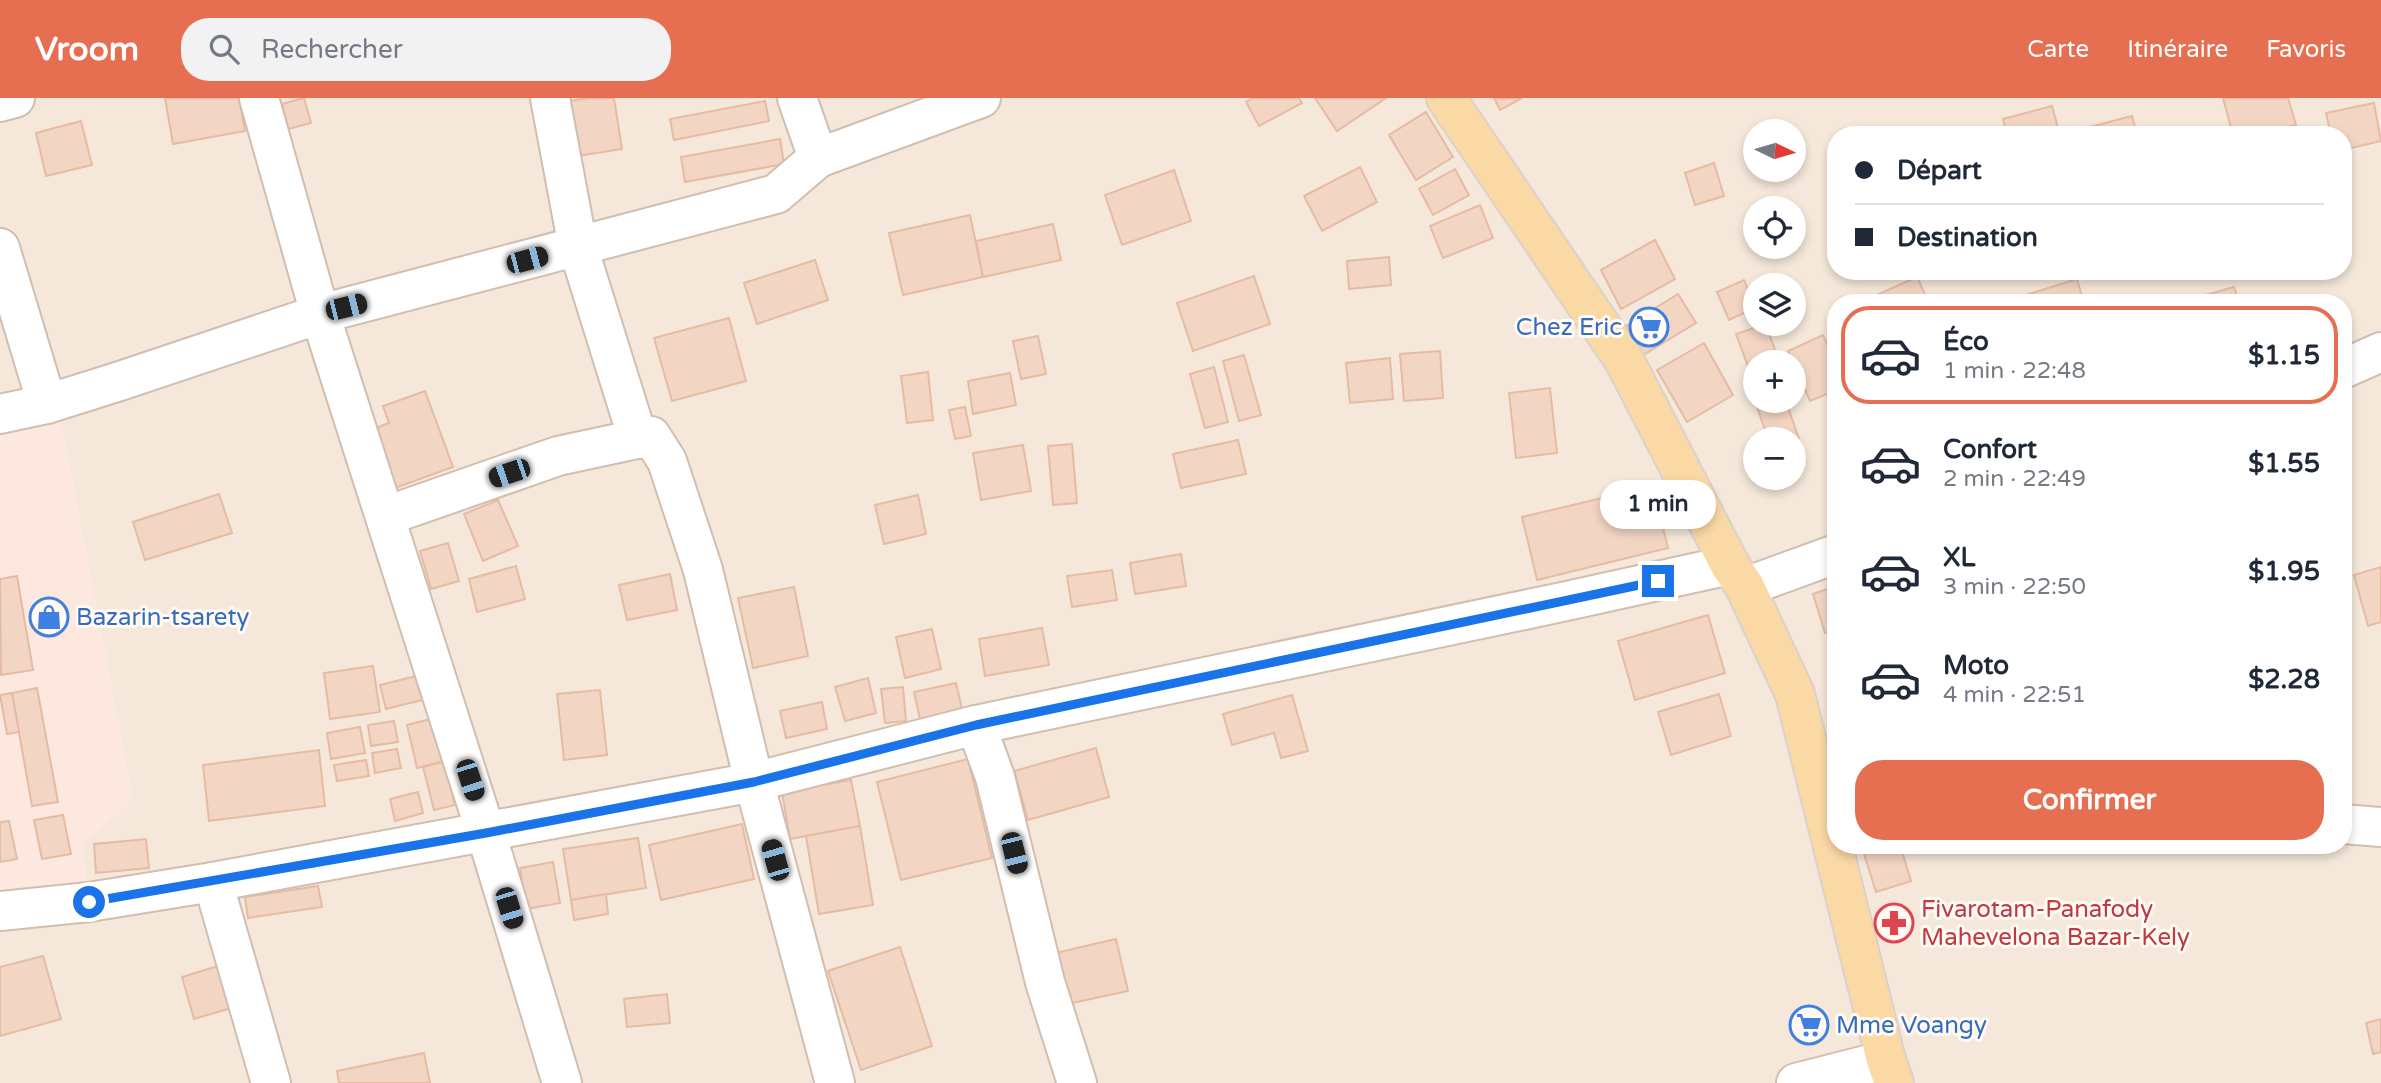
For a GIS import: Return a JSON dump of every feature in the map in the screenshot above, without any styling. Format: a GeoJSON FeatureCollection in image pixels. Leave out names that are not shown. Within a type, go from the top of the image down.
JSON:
{"type":"FeatureCollection","features":[{"type":"Feature","properties":{"kind":"main road"},"geometry":{"type":"LineString","coordinates":[[1446,98],[1624,360],[1737,576],[1795,694],[1827,809]]}},
{"type":"Feature","properties":{"kind":"main road"},"geometry":{"type":"LineString","coordinates":[[1838,854],[1890,1072]]}},
{"type":"Feature","properties":{"kind":"street"},"geometry":{"type":"LineString","coordinates":[[0,102],[15,98]]}},
{"type":"Feature","properties":{"kind":"street"},"geometry":{"type":"LineString","coordinates":[[259,98],[320,314],[486,833],[562,1083]]}},
{"type":"Feature","properties":{"kind":"street"},"geometry":{"type":"LineString","coordinates":[[550,98],[579,247],[638,439]]}},
{"type":"Feature","properties":{"kind":"street"},"geometry":{"type":"LineString","coordinates":[[797,98],[818,158]]}},
{"type":"Feature","properties":{"kind":"street"},"geometry":{"type":"LineString","coordinates":[[0,414],[47,404],[320,314],[776,194],[818,158],[981,98]]}},
{"type":"Feature","properties":{"kind":"street"},"geometry":{"type":"LineString","coordinates":[[0,248],[47,404]]}},
{"type":"Feature","properties":{"kind":"street"},"geometry":{"type":"LineString","coordinates":[[2352,365],[2381,352]]}},
{"type":"Feature","properties":{"kind":"street"},"geometry":{"type":"LineString","coordinates":[[386,516],[558,456],[651,436],[667,461],[702,570],[754,782],[835,1083]]}},
{"type":"Feature","properties":{"kind":"street"},"geometry":{"type":"LineString","coordinates":[[0,911],[89,902],[213,882],[754,782],[976,725],[1562,603],[1737,576],[1827,556]]}},
{"type":"Feature","properties":{"kind":"street"},"geometry":{"type":"LineString","coordinates":[[976,725],[995,777],[1045,982],[1077,1083]]}},
{"type":"Feature","properties":{"kind":"street"},"geometry":{"type":"LineString","coordinates":[[2352,825],[2381,827]]}},
{"type":"Feature","properties":{"kind":"street"},"geometry":{"type":"LineString","coordinates":[[213,882],[271,1083]]}},
{"type":"Feature","properties":{"kind":"street"},"geometry":{"type":"LineString","coordinates":[[1796,1083],[1890,1072]]}},
{"type":"Feature","properties":{"kind":"shaded area"},"geometry":{"type":"Polygon","coordinates":[[[0,98],[2381,98],[2381,1083],[0,1083],[0,98]]]}},
{"type":"Feature","properties":{"kind":"shaded area","name":"Bazarin-tsarety"},"geometry":{"type":"Polygon","coordinates":[[[61,419],[133,799],[83,845],[89,902],[0,911],[0,435],[61,419]]]}},
{"type":"Feature","properties":{"kind":"building"},"geometry":{"type":"Polygon","coordinates":[[[165,98],[239,98],[245,131],[173,144],[165,98]]]}},
{"type":"Feature","properties":{"kind":"building"},"geometry":{"type":"Polygon","coordinates":[[[304,98],[311,123],[288,129],[282,104],[304,98]]]}},
{"type":"Feature","properties":{"kind":"building"},"geometry":{"type":"Polygon","coordinates":[[[614,98],[622,149],[571,157],[563,102],[614,98]]]}},
{"type":"Feature","properties":{"kind":"building"},"geometry":{"type":"Polygon","coordinates":[[[1253,98],[1299,98],[1302,103],[1259,126],[1246,102],[1253,98]]]}},
{"type":"Feature","properties":{"kind":"building"},"geometry":{"type":"Polygon","coordinates":[[[1315,98],[1386,98],[1337,131],[1315,98]]]}},
{"type":"Feature","properties":{"kind":"building"},"geometry":{"type":"Polygon","coordinates":[[[1494,98],[1522,98],[1500,110],[1494,98]]]}},
{"type":"Feature","properties":{"kind":"building"},"geometry":{"type":"Polygon","coordinates":[[[2223,98],[2288,98],[2296,125],[2292,126],[2231,126],[2223,98]]]}},
{"type":"Feature","properties":{"kind":"building"},"geometry":{"type":"Polygon","coordinates":[[[765,101],[769,121],[674,140],[670,119],[765,101]]]}},
{"type":"Feature","properties":{"kind":"building"},"geometry":{"type":"Polygon","coordinates":[[[2374,103],[2381,141],[2352,148],[2352,126],[2329,126],[2326,113],[2374,103]]]}},
{"type":"Feature","properties":{"kind":"building"},"geometry":{"type":"Polygon","coordinates":[[[2052,106],[2058,126],[2005,126],[2003,119],[2052,106]]]}},
{"type":"Feature","properties":{"kind":"building"},"geometry":{"type":"Polygon","coordinates":[[[1426,112],[1453,157],[1416,180],[1389,135],[1426,112]]]}},
{"type":"Feature","properties":{"kind":"building"},"geometry":{"type":"Polygon","coordinates":[[[2132,116],[2135,126],[2094,126],[2132,116]]]}},
{"type":"Feature","properties":{"kind":"building"},"geometry":{"type":"Polygon","coordinates":[[[81,121],[92,165],[46,176],[36,133],[81,121]]]}},
{"type":"Feature","properties":{"kind":"building"},"geometry":{"type":"Polygon","coordinates":[[[780,139],[784,164],[685,182],[681,157],[780,139]]]}},
{"type":"Feature","properties":{"kind":"building"},"geometry":{"type":"Polygon","coordinates":[[[1714,163],[1724,196],[1695,205],[1685,173],[1714,163]]]}},
{"type":"Feature","properties":{"kind":"building"},"geometry":{"type":"Polygon","coordinates":[[[1360,167],[1377,202],[1322,231],[1304,196],[1360,167]]]}},
{"type":"Feature","properties":{"kind":"building"},"geometry":{"type":"Polygon","coordinates":[[[1455,169],[1469,195],[1433,215],[1419,189],[1455,169]]]}},
{"type":"Feature","properties":{"kind":"building"},"geometry":{"type":"Polygon","coordinates":[[[1174,170],[1191,221],[1122,245],[1105,195],[1174,170]]]}},
{"type":"Feature","properties":{"kind":"building"},"geometry":{"type":"Polygon","coordinates":[[[1480,205],[1493,238],[1443,258],[1430,226],[1480,205]]]}},
{"type":"Feature","properties":{"kind":"building"},"geometry":{"type":"Polygon","coordinates":[[[970,215],[983,277],[903,295],[889,233],[970,215]]]}},
{"type":"Feature","properties":{"kind":"building"},"geometry":{"type":"Polygon","coordinates":[[[1053,224],[1061,260],[983,277],[976,241],[1053,224]]]}},
{"type":"Feature","properties":{"kind":"building"},"geometry":{"type":"Polygon","coordinates":[[[1655,240],[1675,279],[1621,309],[1601,270],[1655,240]]]}},
{"type":"Feature","properties":{"kind":"building"},"geometry":{"type":"Polygon","coordinates":[[[1389,257],[1391,285],[1349,289],[1347,261],[1389,257]]]}},
{"type":"Feature","properties":{"kind":"building"},"geometry":{"type":"Polygon","coordinates":[[[815,260],[828,300],[757,324],[744,283],[815,260]]]}},
{"type":"Feature","properties":{"kind":"building"},"geometry":{"type":"Polygon","coordinates":[[[1254,276],[1270,324],[1193,351],[1177,303],[1254,276]]]}},
{"type":"Feature","properties":{"kind":"building"},"geometry":{"type":"Polygon","coordinates":[[[1743,280],[1743,314],[1729,320],[1717,292],[1743,280]]]}},
{"type":"Feature","properties":{"kind":"building"},"geometry":{"type":"Polygon","coordinates":[[[1910,280],[1918,280],[1925,294],[1879,294],[1910,280]]]}},
{"type":"Feature","properties":{"kind":"building"},"geometry":{"type":"Polygon","coordinates":[[[2077,280],[2081,294],[2029,294],[2077,280]]]}},
{"type":"Feature","properties":{"kind":"building"},"geometry":{"type":"Polygon","coordinates":[[[2234,287],[2236,294],[2209,294],[2234,287]]]}},
{"type":"Feature","properties":{"kind":"building"},"geometry":{"type":"Polygon","coordinates":[[[1678,294],[1696,323],[1643,355],[1626,326],[1678,294]]]}},
{"type":"Feature","properties":{"kind":"building"},"geometry":{"type":"Polygon","coordinates":[[[729,318],[746,381],[672,401],[654,338],[729,318]]]}},
{"type":"Feature","properties":{"kind":"building"},"geometry":{"type":"Polygon","coordinates":[[[1743,332],[1743,336],[1770,336],[1775,350],[1743,350],[1743,353],[1736,334],[1743,332]]]}},
{"type":"Feature","properties":{"kind":"building"},"geometry":{"type":"Polygon","coordinates":[[[1823,335],[1827,344],[1827,394],[1810,401],[1806,392],[1806,350],[1790,350],[1823,335]]]}},
{"type":"Feature","properties":{"kind":"building"},"geometry":{"type":"Polygon","coordinates":[[[1038,336],[1046,374],[1021,379],[1013,341],[1038,336]]]}},
{"type":"Feature","properties":{"kind":"building"},"geometry":{"type":"Polygon","coordinates":[[[1704,343],[1733,395],[1687,422],[1657,370],[1704,343]]]}},
{"type":"Feature","properties":{"kind":"building"},"geometry":{"type":"Polygon","coordinates":[[[1440,351],[1443,398],[1404,401],[1400,354],[1440,351]]]}},
{"type":"Feature","properties":{"kind":"building"},"geometry":{"type":"Polygon","coordinates":[[[1244,355],[1261,415],[1239,421],[1223,361],[1244,355]]]}},
{"type":"Feature","properties":{"kind":"building"},"geometry":{"type":"Polygon","coordinates":[[[1390,358],[1393,399],[1350,403],[1346,363],[1390,358]]]}},
{"type":"Feature","properties":{"kind":"building"},"geometry":{"type":"Polygon","coordinates":[[[1214,367],[1228,422],[1205,428],[1190,374],[1214,367]]]}},
{"type":"Feature","properties":{"kind":"building"},"geometry":{"type":"Polygon","coordinates":[[[928,372],[933,420],[907,423],[901,376],[928,372]]]}},
{"type":"Feature","properties":{"kind":"building"},"geometry":{"type":"Polygon","coordinates":[[[1010,373],[1016,405],[973,414],[968,381],[1010,373]]]}},
{"type":"Feature","properties":{"kind":"building"},"geometry":{"type":"Polygon","coordinates":[[[1550,388],[1557,453],[1516,458],[1509,393],[1550,388]]]}},
{"type":"Feature","properties":{"kind":"building"},"geometry":{"type":"Polygon","coordinates":[[[425,391],[453,467],[395,488],[373,429],[389,423],[383,406],[425,391]]]}},
{"type":"Feature","properties":{"kind":"building"},"geometry":{"type":"Polygon","coordinates":[[[965,407],[971,436],[955,439],[949,410],[965,407]]]}},
{"type":"Feature","properties":{"kind":"building"},"geometry":{"type":"Polygon","coordinates":[[[1759,413],[1790,413],[1795,427],[1764,427],[1759,413]]]}},
{"type":"Feature","properties":{"kind":"building"},"geometry":{"type":"Polygon","coordinates":[[[1238,440],[1246,474],[1181,488],[1173,454],[1238,440]]]}},
{"type":"Feature","properties":{"kind":"building"},"geometry":{"type":"Polygon","coordinates":[[[1072,444],[1077,503],[1053,505],[1048,446],[1072,444]]]}},
{"type":"Feature","properties":{"kind":"building"},"geometry":{"type":"Polygon","coordinates":[[[1023,445],[1031,491],[981,500],[973,453],[1023,445]]]}},
{"type":"Feature","properties":{"kind":"building"},"geometry":{"type":"Polygon","coordinates":[[[1653,486],[1668,548],[1537,580],[1522,517],[1653,486]]]}},
{"type":"Feature","properties":{"kind":"building"},"geometry":{"type":"Polygon","coordinates":[[[219,494],[232,533],[145,560],[133,522],[219,494]]]}},
{"type":"Feature","properties":{"kind":"building"},"geometry":{"type":"Polygon","coordinates":[[[918,495],[926,534],[884,544],[875,505],[918,495]]]}},
{"type":"Feature","properties":{"kind":"building"},"geometry":{"type":"Polygon","coordinates":[[[498,500],[518,546],[483,561],[464,514],[498,500]]]}},
{"type":"Feature","properties":{"kind":"building"},"geometry":{"type":"Polygon","coordinates":[[[448,543],[459,581],[431,589],[420,551],[448,543]]]}},
{"type":"Feature","properties":{"kind":"building"},"geometry":{"type":"Polygon","coordinates":[[[1181,554],[1186,586],[1135,594],[1130,563],[1181,554]]]}},
{"type":"Feature","properties":{"kind":"building"},"geometry":{"type":"Polygon","coordinates":[[[516,566],[525,599],[477,612],[469,579],[516,566]]]}},
{"type":"Feature","properties":{"kind":"building"},"geometry":{"type":"Polygon","coordinates":[[[2381,567],[2381,622],[2368,626],[2354,575],[2381,567]]]}},
{"type":"Feature","properties":{"kind":"building"},"geometry":{"type":"Polygon","coordinates":[[[1112,570],[1117,600],[1072,607],[1067,576],[1112,570]]]}},
{"type":"Feature","properties":{"kind":"building"},"geometry":{"type":"Polygon","coordinates":[[[670,574],[677,610],[627,620],[619,585],[670,574]]]}},
{"type":"Feature","properties":{"kind":"building"},"geometry":{"type":"Polygon","coordinates":[[[17,576],[33,670],[1,675],[0,579],[17,576]]]}},
{"type":"Feature","properties":{"kind":"building"},"geometry":{"type":"Polygon","coordinates":[[[794,587],[808,656],[753,668],[738,598],[794,587]]]}},
{"type":"Feature","properties":{"kind":"building"},"geometry":{"type":"Polygon","coordinates":[[[1827,589],[1825,633],[1813,594],[1827,589]]]}},
{"type":"Feature","properties":{"kind":"building"},"geometry":{"type":"Polygon","coordinates":[[[1708,615],[1725,673],[1635,700],[1618,641],[1708,615]]]}},
{"type":"Feature","properties":{"kind":"building"},"geometry":{"type":"Polygon","coordinates":[[[1042,628],[1049,665],[985,676],[979,639],[1042,628]]]}},
{"type":"Feature","properties":{"kind":"building"},"geometry":{"type":"Polygon","coordinates":[[[932,629],[941,669],[905,678],[896,637],[932,629]]]}},
{"type":"Feature","properties":{"kind":"building"},"geometry":{"type":"Polygon","coordinates":[[[373,666],[380,712],[330,719],[324,673],[373,666]]]}},
{"type":"Feature","properties":{"kind":"building"},"geometry":{"type":"Polygon","coordinates":[[[416,676],[422,700],[386,709],[380,685],[416,676]]]}},
{"type":"Feature","properties":{"kind":"building"},"geometry":{"type":"Polygon","coordinates":[[[868,678],[876,713],[845,721],[835,687],[868,678]]]}},
{"type":"Feature","properties":{"kind":"building"},"geometry":{"type":"Polygon","coordinates":[[[956,683],[962,709],[920,719],[914,692],[956,683]]]}},
{"type":"Feature","properties":{"kind":"building"},"geometry":{"type":"Polygon","coordinates":[[[903,687],[906,721],[885,723],[881,689],[903,687]]]}},
{"type":"Feature","properties":{"kind":"building"},"geometry":{"type":"Polygon","coordinates":[[[37,688],[58,802],[32,806],[12,693],[37,688]]]}},
{"type":"Feature","properties":{"kind":"building"},"geometry":{"type":"Polygon","coordinates":[[[600,690],[607,755],[564,760],[557,694],[600,690]]]}},
{"type":"Feature","properties":{"kind":"building"},"geometry":{"type":"Polygon","coordinates":[[[12,693],[19,732],[7,734],[0,695],[12,693]]]}},
{"type":"Feature","properties":{"kind":"building"},"geometry":{"type":"Polygon","coordinates":[[[1719,694],[1731,736],[1671,755],[1658,712],[1719,694]]]}},
{"type":"Feature","properties":{"kind":"building"},"geometry":{"type":"Polygon","coordinates":[[[1292,695],[1308,751],[1281,758],[1274,733],[1232,745],[1223,714],[1292,695]]]}},
{"type":"Feature","properties":{"kind":"building"},"geometry":{"type":"Polygon","coordinates":[[[822,702],[827,729],[786,738],[780,711],[822,702]]]}},
{"type":"Feature","properties":{"kind":"building"},"geometry":{"type":"Polygon","coordinates":[[[434,718],[445,761],[417,768],[407,725],[434,718]]]}},
{"type":"Feature","properties":{"kind":"building"},"geometry":{"type":"Polygon","coordinates":[[[394,721],[398,742],[371,746],[368,725],[394,721]]]}},
{"type":"Feature","properties":{"kind":"building"},"geometry":{"type":"Polygon","coordinates":[[[360,727],[365,753],[331,759],[327,733],[360,727]]]}},
{"type":"Feature","properties":{"kind":"building"},"geometry":{"type":"Polygon","coordinates":[[[1096,748],[1109,797],[1028,820],[1014,771],[1096,748]]]}},
{"type":"Feature","properties":{"kind":"building"},"geometry":{"type":"Polygon","coordinates":[[[397,749],[401,768],[375,773],[372,753],[397,749]]]}},
{"type":"Feature","properties":{"kind":"building"},"geometry":{"type":"Polygon","coordinates":[[[319,750],[325,806],[209,821],[203,765],[319,750]]]}},
{"type":"Feature","properties":{"kind":"building"},"geometry":{"type":"Polygon","coordinates":[[[968,759],[992,858],[901,880],[877,782],[968,759]]]}},
{"type":"Feature","properties":{"kind":"building"},"geometry":{"type":"Polygon","coordinates":[[[366,760],[369,776],[337,781],[334,765],[366,760]]]}},
{"type":"Feature","properties":{"kind":"building"},"geometry":{"type":"Polygon","coordinates":[[[445,761],[455,805],[434,810],[423,767],[445,761]]]}},
{"type":"Feature","properties":{"kind":"building"},"geometry":{"type":"Polygon","coordinates":[[[851,780],[860,826],[790,839],[782,792],[851,780]]]}},
{"type":"Feature","properties":{"kind":"building"},"geometry":{"type":"Polygon","coordinates":[[[418,792],[423,813],[395,821],[390,799],[418,792]]]}},
{"type":"Feature","properties":{"kind":"building"},"geometry":{"type":"Polygon","coordinates":[[[63,815],[71,854],[42,859],[34,820],[63,815]]]}},
{"type":"Feature","properties":{"kind":"building"},"geometry":{"type":"Polygon","coordinates":[[[9,821],[17,859],[0,862],[0,822],[9,821]]]}},
{"type":"Feature","properties":{"kind":"building"},"geometry":{"type":"Polygon","coordinates":[[[742,824],[754,879],[661,900],[649,845],[742,824]]]}},
{"type":"Feature","properties":{"kind":"building"},"geometry":{"type":"Polygon","coordinates":[[[860,826],[873,905],[819,914],[806,836],[860,826]]]}},
{"type":"Feature","properties":{"kind":"building"},"geometry":{"type":"Polygon","coordinates":[[[638,838],[646,888],[571,900],[563,849],[638,838]]]}},
{"type":"Feature","properties":{"kind":"building"},"geometry":{"type":"Polygon","coordinates":[[[146,839],[149,868],[96,873],[94,844],[146,839]]]}},
{"type":"Feature","properties":{"kind":"building"},"geometry":{"type":"Polygon","coordinates":[[[1864,854],[1903,854],[1911,881],[1876,892],[1864,854]]]}},
{"type":"Feature","properties":{"kind":"building"},"geometry":{"type":"Polygon","coordinates":[[[553,862],[560,903],[526,909],[520,868],[553,862]]]}},
{"type":"Feature","properties":{"kind":"building"},"geometry":{"type":"Polygon","coordinates":[[[318,886],[322,907],[248,918],[245,897],[318,886]]]}},
{"type":"Feature","properties":{"kind":"building"},"geometry":{"type":"Polygon","coordinates":[[[606,894],[608,914],[574,920],[571,900],[606,894]]]}},
{"type":"Feature","properties":{"kind":"building"},"geometry":{"type":"Polygon","coordinates":[[[1116,939],[1128,991],[1063,1005],[1051,954],[1116,939]]]}},
{"type":"Feature","properties":{"kind":"building"},"geometry":{"type":"Polygon","coordinates":[[[900,947],[932,1046],[861,1070],[828,971],[900,947]]]}},
{"type":"Feature","properties":{"kind":"building"},"geometry":{"type":"Polygon","coordinates":[[[43,956],[61,1019],[0,1036],[0,967],[43,956]]]}},
{"type":"Feature","properties":{"kind":"building"},"geometry":{"type":"Polygon","coordinates":[[[218,966],[231,1008],[194,1019],[182,977],[218,966]]]}},
{"type":"Feature","properties":{"kind":"building"},"geometry":{"type":"Polygon","coordinates":[[[667,994],[670,1023],[627,1027],[624,999],[667,994]]]}},
{"type":"Feature","properties":{"kind":"building"},"geometry":{"type":"Polygon","coordinates":[[[2381,1019],[2381,1052],[2373,1054],[2366,1023],[2381,1019]]]}},
{"type":"Feature","properties":{"kind":"building"},"geometry":{"type":"Polygon","coordinates":[[[424,1053],[430,1083],[339,1083],[337,1071],[424,1053]]]}},
{"type":"Feature","properties":{"kind":"place","name":"Chez Eric"},"geometry":{"type":"Point","coordinates":[1649,327]}},
{"type":"Feature","properties":{"kind":"place","name":"Bazarin-tsarety"},"geometry":{"type":"Point","coordinates":[49,617]}},
{"type":"Feature","properties":{"kind":"place","name":"Fivarotam-Panafody Mahevelona Bazar-Kely"},"geometry":{"type":"Point","coordinates":[1894,923]}},
{"type":"Feature","properties":{"kind":"place","name":"Mme Voangy"},"geometry":{"type":"Point","coordinates":[1809,1025]}},
{"type":"Feature","properties":{"kind":"route"},"geometry":{"type":"LineString","coordinates":[[89,902],[486,833],[754,782],[976,725],[1658,581]]}}]}
